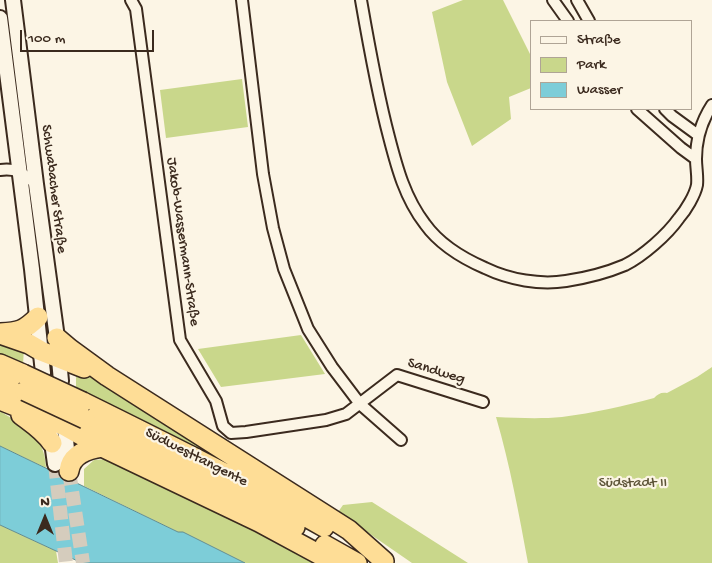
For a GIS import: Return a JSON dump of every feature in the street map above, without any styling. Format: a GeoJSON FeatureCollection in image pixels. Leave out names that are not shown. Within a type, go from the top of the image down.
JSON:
{"type":"FeatureCollection","features":[{"type":"Feature","properties":{"kind":"highway"},"geometry":{"type":"LineString","coordinates":[[0,334],[27,328],[38,317]]}},
{"type":"Feature","properties":{"kind":"highway"},"geometry":{"type":"LineString","coordinates":[[0,334],[107,376]]}},
{"type":"Feature","properties":{"kind":"highway"},"geometry":{"type":"LineString","coordinates":[[57,338],[107,376],[349,530],[385,562]]}},
{"type":"Feature","properties":{"kind":"highway","name":"Südwesttangente"},"geometry":{"type":"LineString","coordinates":[[0,364],[24,382],[84,410],[180,450],[275,499],[385,562]]}},
{"type":"Feature","properties":{"kind":"highway","name":"Südwesttangente"},"geometry":{"type":"LineString","coordinates":[[0,380],[24,382]]}},
{"type":"Feature","properties":{"kind":"highway"},"geometry":{"type":"LineString","coordinates":[[0,400],[56,418],[102,447],[259,522],[335,563]]}},
{"type":"Feature","properties":{"kind":"highway"},"geometry":{"type":"LineString","coordinates":[[0,400],[38,427],[52,443]]}},
{"type":"Feature","properties":{"kind":"highway","name":"Südwesttangente"},"geometry":{"type":"LineString","coordinates":[[84,410],[173,462],[265,510],[357,563]]}},
{"type":"Feature","properties":{"kind":"highway"},"geometry":{"type":"LineString","coordinates":[[62,467],[72,462],[80,454],[102,447]]}},
{"type":"Feature","properties":{"kind":"main road","name":"Schwabacher Straße"},"geometry":{"type":"LineString","coordinates":[[13,0],[57,338],[61,382]]}},
{"type":"Feature","properties":{"kind":"main road","name":"Schwabacher Straße"},"geometry":{"type":"LineString","coordinates":[[0,18],[38,317],[43,372]]}},
{"type":"Feature","properties":{"kind":"main road"},"geometry":{"type":"LineString","coordinates":[[56,418],[52,443],[62,467]]}},
{"type":"Feature","properties":{"kind":"main road"},"geometry":{"type":"LineString","coordinates":[[56,418],[62,467]]}},
{"type":"Feature","properties":{"kind":"street","name":"Jakob-Wassermann-Straße"},"geometry":{"type":"LineString","coordinates":[[130,0],[136,9],[180,340],[216,401],[223,426],[231,433],[326,420],[346,414],[360,404]]}},
{"type":"Feature","properties":{"kind":"street"},"geometry":{"type":"LineString","coordinates":[[242,0],[263,174],[273,228],[284,269],[308,329],[332,367],[360,404],[402,440]]}},
{"type":"Feature","properties":{"kind":"street"},"geometry":{"type":"LineString","coordinates":[[361,0],[378,98],[404,190],[425,224],[452,251],[491,271],[518,280],[556,283],[584,279],[625,264],[655,243],[680,218],[697,186],[698,172],[696,159],[698,136],[704,118],[712,105]]}},
{"type":"Feature","properties":{"kind":"street"},"geometry":{"type":"LineString","coordinates":[[553,0],[567,20]]}},
{"type":"Feature","properties":{"kind":"street"},"geometry":{"type":"LineString","coordinates":[[577,0],[588,20]]}},
{"type":"Feature","properties":{"kind":"street"},"geometry":{"type":"LineString","coordinates":[[639,110],[696,159]]}},
{"type":"Feature","properties":{"kind":"street"},"geometry":{"type":"LineString","coordinates":[[666,110],[698,136]]}},
{"type":"Feature","properties":{"kind":"street"},"geometry":{"type":"LineString","coordinates":[[0,170],[20,171],[36,184]]}},
{"type":"Feature","properties":{"kind":"street","name":"Sandweg"},"geometry":{"type":"LineString","coordinates":[[360,404],[397,375],[483,402]]}},
{"type":"Feature","properties":{"kind":"green space"},"geometry":{"type":"Polygon","coordinates":[[[463,0],[503,0],[530,54],[530,88],[509,97],[511,119],[472,146],[447,82],[432,12],[463,0]]]}},
{"type":"Feature","properties":{"kind":"green space"},"geometry":{"type":"Polygon","coordinates":[[[242,79],[248,127],[166,138],[160,90],[242,79]]]}},
{"type":"Feature","properties":{"kind":"green space"},"geometry":{"type":"Polygon","coordinates":[[[301,335],[325,374],[221,387],[198,349],[301,335]]]}},
{"type":"Feature","properties":{"kind":"green space"},"geometry":{"type":"Polygon","coordinates":[[[0,341],[24,348],[23,365],[0,355],[0,341]]]}},
{"type":"Feature","properties":{"kind":"green space","name":"Südstadt II"},"geometry":{"type":"Polygon","coordinates":[[[712,367],[712,563],[528,563],[510,471],[496,417],[562,417],[620,406],[654,398],[661,393],[667,393],[712,367]]]}},
{"type":"Feature","properties":{"kind":"green space"},"geometry":{"type":"Polygon","coordinates":[[[80,374],[96,378],[242,473],[189,444],[76,389],[76,377],[80,374]]]}},
{"type":"Feature","properties":{"kind":"green space"},"geometry":{"type":"Polygon","coordinates":[[[0,411],[25,428],[38,440],[45,457],[46,468],[0,446],[0,411]]]}},
{"type":"Feature","properties":{"kind":"green space"},"geometry":{"type":"Polygon","coordinates":[[[107,459],[121,462],[321,563],[245,563],[84,486],[84,469],[94,460],[107,459]]]}},
{"type":"Feature","properties":{"kind":"green space"},"geometry":{"type":"Polygon","coordinates":[[[372,502],[468,563],[412,563],[338,512],[343,505],[372,502]]]}},
{"type":"Feature","properties":{"kind":"green space"},"geometry":{"type":"Polygon","coordinates":[[[0,525],[56,551],[58,563],[0,563],[0,525]]]}},
{"type":"Feature","properties":{"kind":"water"},"geometry":{"type":"Polygon","coordinates":[[[0,446],[245,563],[82,563],[0,525],[0,446]]]}},
{"type":"Feature","properties":{"kind":"tunnel"},"geometry":{"type":"LineString","coordinates":[[55,464],[66,563]]}},
{"type":"Feature","properties":{"kind":"tunnel"},"geometry":{"type":"LineString","coordinates":[[69,471],[83,563]]}}]}
